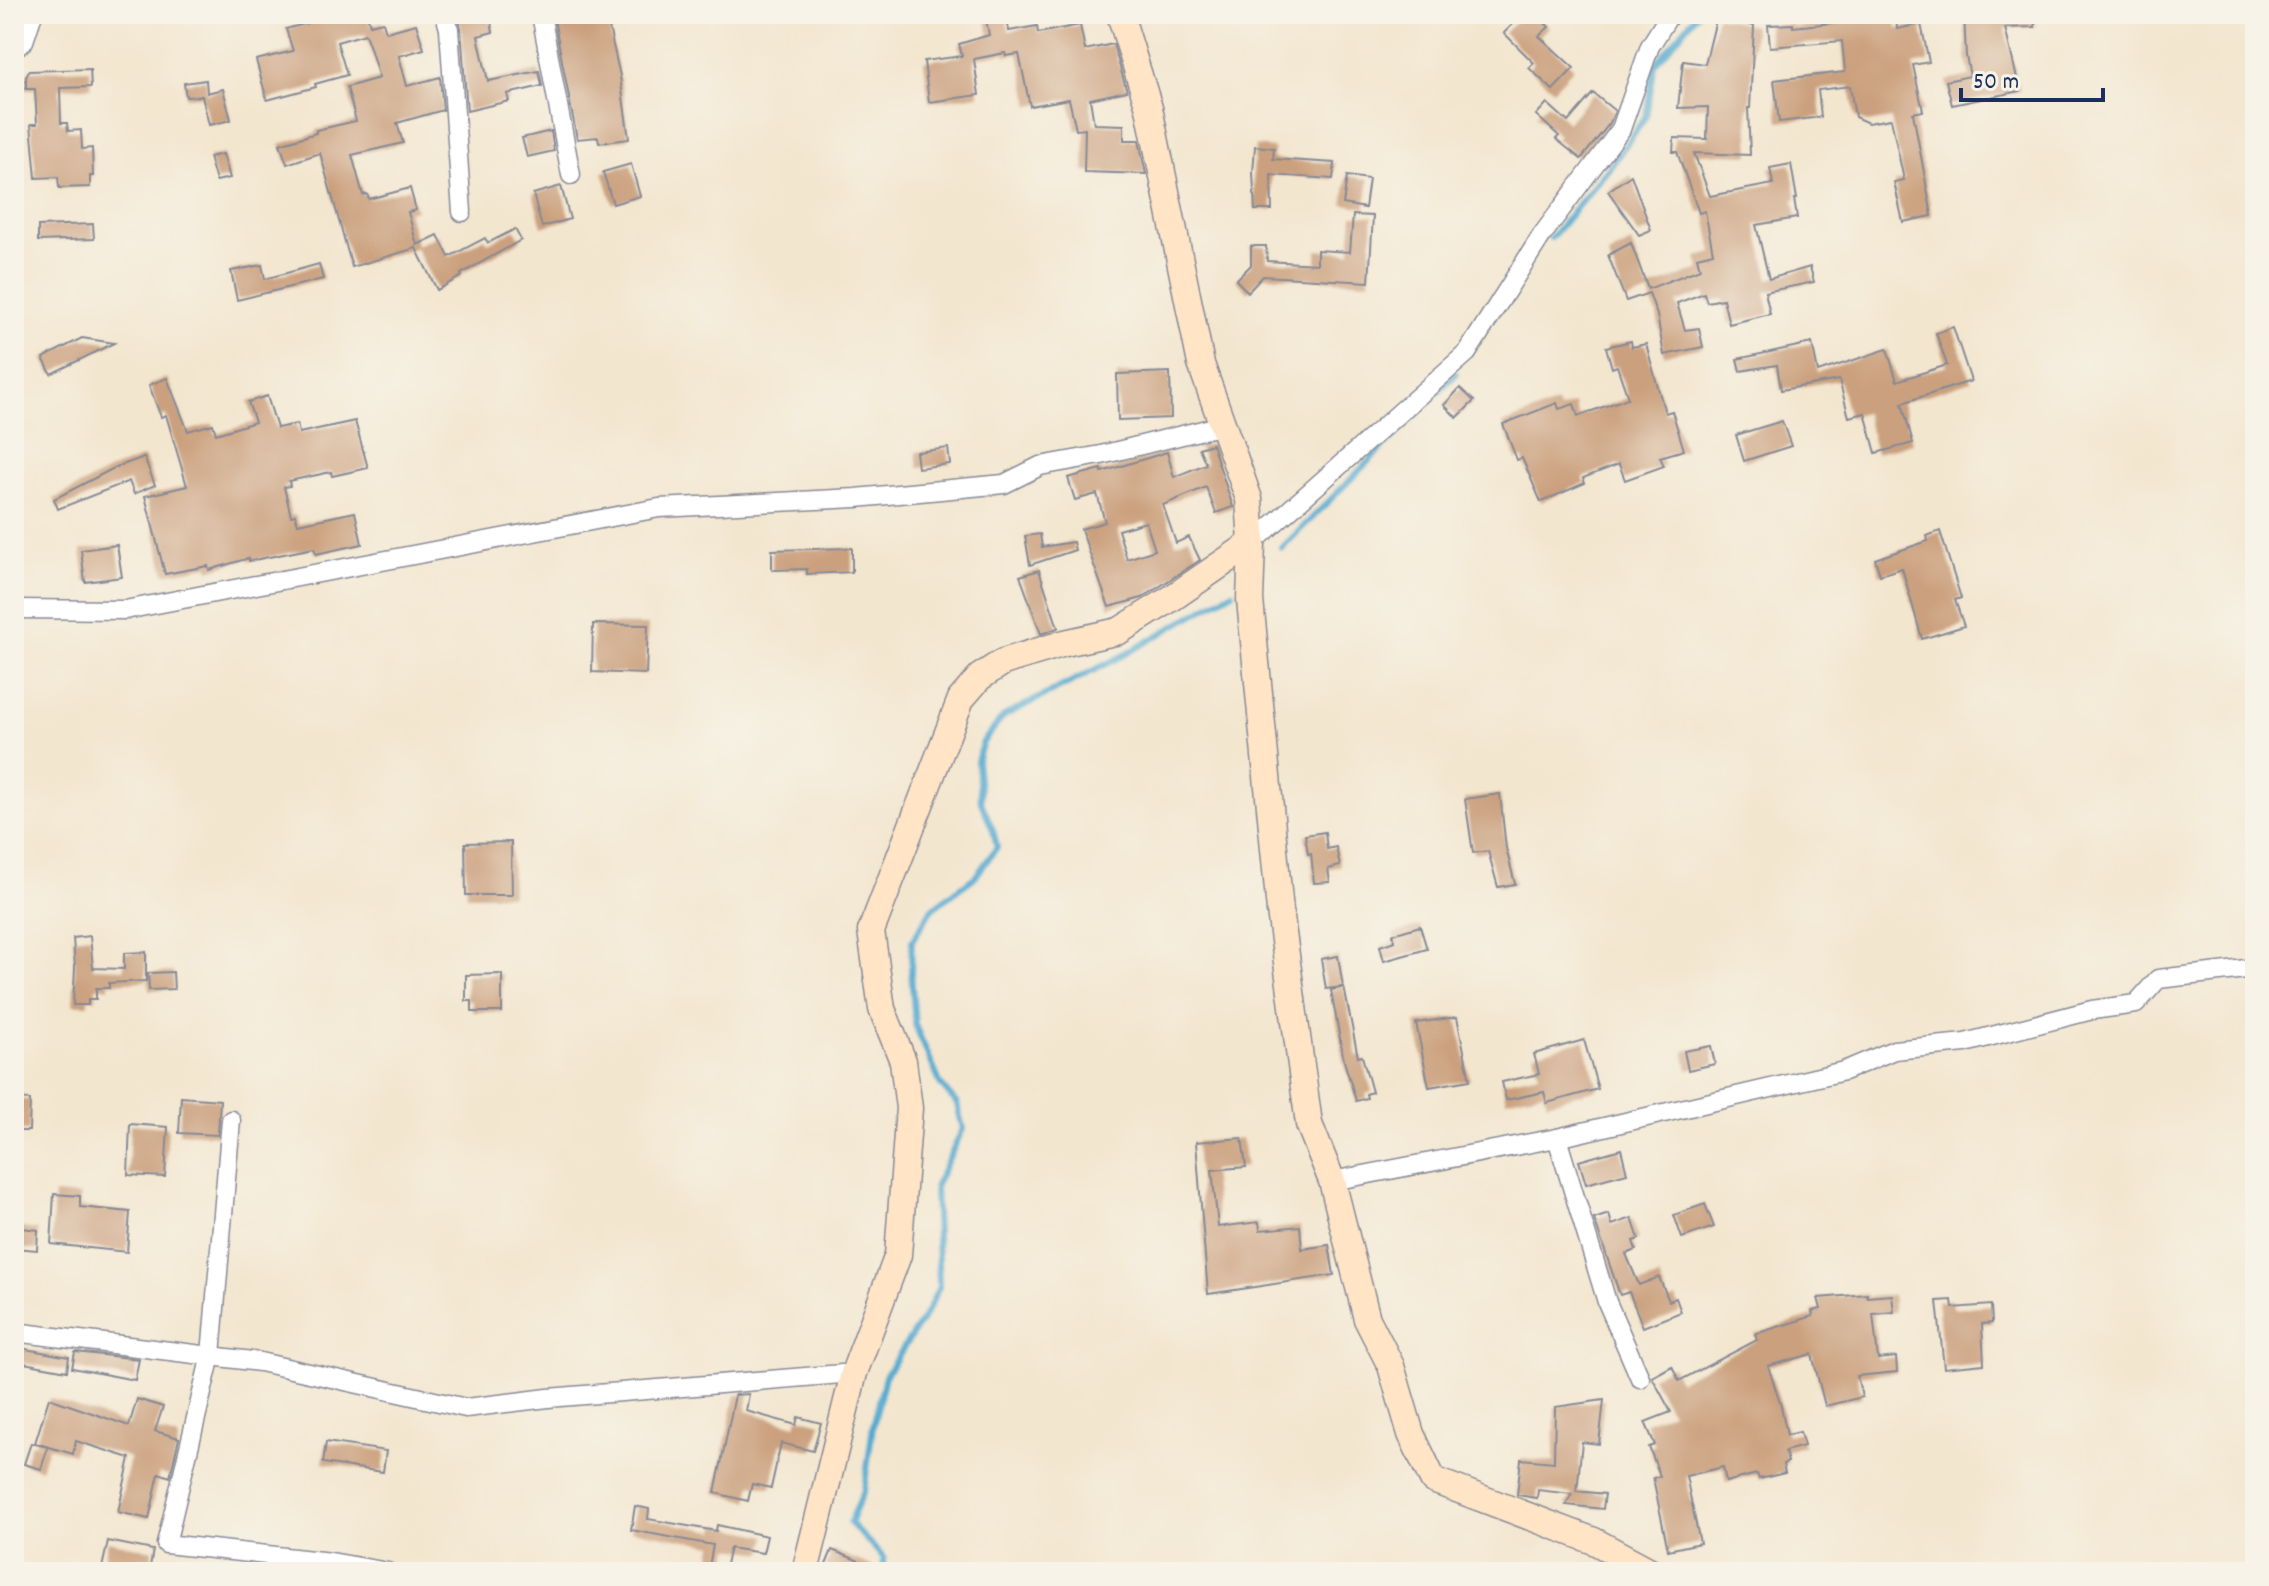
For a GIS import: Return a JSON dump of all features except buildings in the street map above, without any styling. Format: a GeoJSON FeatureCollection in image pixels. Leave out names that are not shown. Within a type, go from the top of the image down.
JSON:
{"type":"FeatureCollection","features":[{"type":"Feature","properties":{"kind":"street"},"geometry":{"type":"LineString","coordinates":[[14,49],[24,41],[33,14]]}},
{"type":"Feature","properties":{"kind":"street"},"geometry":{"type":"LineString","coordinates":[[445,14],[449,29],[462,212]]}},
{"type":"Feature","properties":{"kind":"street"},"geometry":{"type":"LineString","coordinates":[[541,14],[571,175]]}},
{"type":"Feature","properties":{"kind":"street"},"geometry":{"type":"LineString","coordinates":[[1120,14],[1149,108],[1201,364],[1249,499],[1252,543],[1250,600],[1280,911],[1309,1124],[1332,1181],[1367,1319],[1391,1366],[1411,1434],[1433,1480],[1594,1541],[1652,1572]]}},
{"type":"Feature","properties":{"kind":"street"},"geometry":{"type":"LineString","coordinates":[[805,1572],[854,1373],[898,1255],[909,1108],[903,1061],[882,1009],[871,931],[961,699],[980,677],[1003,662],[1119,631],[1252,543],[1467,353],[1542,235],[1621,129],[1650,46],[1670,14]]}},
{"type":"Feature","properties":{"kind":"street"},"geometry":{"type":"LineString","coordinates":[[14,609],[125,610],[659,508],[856,498],[1004,484],[1040,466],[1101,455],[1223,425]]}},
{"type":"Feature","properties":{"kind":"street"},"geometry":{"type":"LineString","coordinates":[[1332,1181],[1557,1138],[1844,1071],[1894,1050],[1965,1043],[2092,1010],[2136,1004],[2158,979],[2255,968]]}},
{"type":"Feature","properties":{"kind":"street"},"geometry":{"type":"LineString","coordinates":[[231,1120],[211,1355],[166,1544],[388,1572]]}},
{"type":"Feature","properties":{"kind":"street"},"geometry":{"type":"LineString","coordinates":[[1557,1138],[1607,1302],[1640,1378]]}},
{"type":"Feature","properties":{"kind":"street"},"geometry":{"type":"LineString","coordinates":[[14,1332],[260,1362],[466,1408],[563,1396],[854,1373]]}},
{"type":"Feature","properties":{"kind":"waterway"},"geometry":{"type":"LineString","coordinates":[[1551,238],[1614,162],[1646,116],[1655,65],[1697,14]]}},
{"type":"Feature","properties":{"kind":"waterway"},"geometry":{"type":"LineString","coordinates":[[1282,548],[1456,374]]}},
{"type":"Feature","properties":{"kind":"waterway"},"geometry":{"type":"LineString","coordinates":[[883,1572],[884,1558],[850,1523],[864,1490],[873,1426],[885,1376],[927,1312],[939,1287],[935,1187],[963,1129],[957,1104],[941,1085],[915,1025],[912,941],[932,909],[976,876],[997,847],[981,802],[977,761],[983,742],[1004,716],[1126,654],[1233,592]]}}]}
